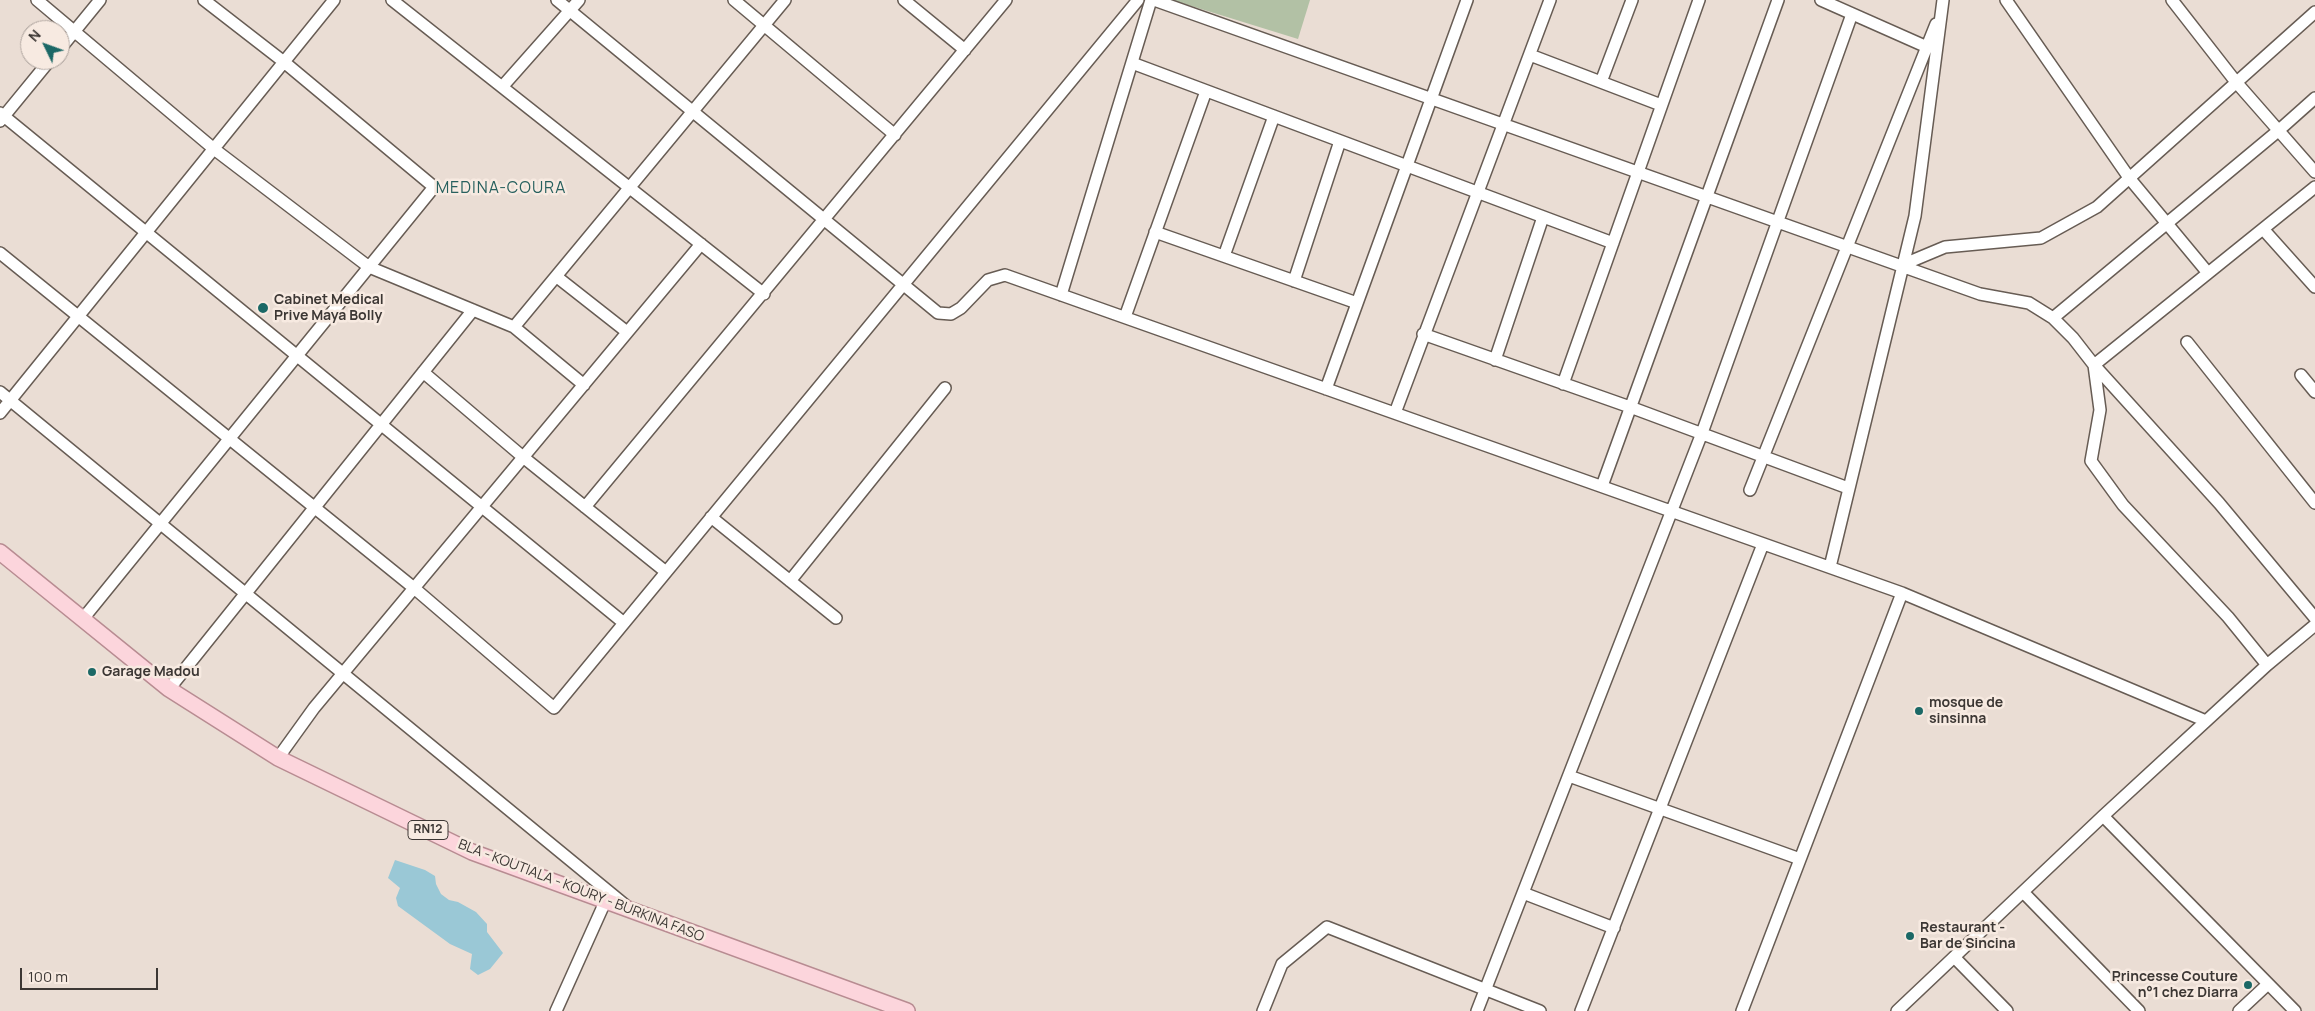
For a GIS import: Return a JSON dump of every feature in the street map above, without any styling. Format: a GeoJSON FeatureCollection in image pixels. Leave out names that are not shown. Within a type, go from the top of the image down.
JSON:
{"type":"FeatureCollection","features":[{"type":"Feature","properties":{"kind":"main road","name":"BLA - KOUTIALA - KOURY - BURKINA FASO"},"geometry":{"type":"LineString","coordinates":[[0,552],[169,689],[278,758],[472,852],[900,1010]]}},
{"type":"Feature","properties":{"kind":"street"},"geometry":{"type":"LineString","coordinates":[[37,0],[214,149],[369,267],[514,327],[584,385]]}},
{"type":"Feature","properties":{"kind":"street"},"geometry":{"type":"LineString","coordinates":[[70,37],[100,0]]}},
{"type":"Feature","properties":{"kind":"street"},"geometry":{"type":"LineString","coordinates":[[82,620],[434,187],[284,62],[204,0]]}},
{"type":"Feature","properties":{"kind":"street"},"geometry":{"type":"LineString","coordinates":[[0,412],[334,0]]}},
{"type":"Feature","properties":{"kind":"street"},"geometry":{"type":"LineString","coordinates":[[392,0],[764,294]]}},
{"type":"Feature","properties":{"kind":"street"},"geometry":{"type":"LineString","coordinates":[[557,0],[938,313],[951,314],[961,308],[988,280],[1005,275],[1902,593],[2206,721]]}},
{"type":"Feature","properties":{"kind":"street"},"geometry":{"type":"LineString","coordinates":[[502,87],[578,0]]}},
{"type":"Feature","properties":{"kind":"street"},"geometry":{"type":"LineString","coordinates":[[734,0],[895,135]]}},
{"type":"Feature","properties":{"kind":"street"},"geometry":{"type":"LineString","coordinates":[[514,327],[785,0]]}},
{"type":"Feature","properties":{"kind":"street"},"geometry":{"type":"LineString","coordinates":[[904,0],[965,50]]}},
{"type":"Feature","properties":{"kind":"street"},"geometry":{"type":"LineString","coordinates":[[585,507],[764,294],[1006,0]]}},
{"type":"Feature","properties":{"kind":"street"},"geometry":{"type":"LineString","coordinates":[[0,253],[414,588],[554,708],[1138,0]]}},
{"type":"Feature","properties":{"kind":"street"},"geometry":{"type":"LineString","coordinates":[[1061,295],[1153,0],[1980,294],[2029,303],[2053,318],[2073,338],[2094,365],[2219,503],[2315,618]]}},
{"type":"Feature","properties":{"kind":"street"},"geometry":{"type":"LineString","coordinates":[[1326,389],[1467,0]]}},
{"type":"Feature","properties":{"kind":"street"},"geometry":{"type":"LineString","coordinates":[[1395,413],[1423,334],[1479,193],[1550,0]]}},
{"type":"Feature","properties":{"kind":"street"},"geometry":{"type":"LineString","coordinates":[[1601,82],[1632,0]]}},
{"type":"Feature","properties":{"kind":"street"},"geometry":{"type":"LineString","coordinates":[[1563,384],[1699,0]]}},
{"type":"Feature","properties":{"kind":"street"},"geometry":{"type":"LineString","coordinates":[[1602,486],[1778,0]]}},
{"type":"Feature","properties":{"kind":"street"},"geometry":{"type":"LineString","coordinates":[[1821,0],[1927,47]]}},
{"type":"Feature","properties":{"kind":"street"},"geometry":{"type":"LineString","coordinates":[[2006,0],[2130,179],[2208,273]]}},
{"type":"Feature","properties":{"kind":"street"},"geometry":{"type":"LineString","coordinates":[[2172,0],[2236,82],[2315,172]]}},
{"type":"Feature","properties":{"kind":"street"},"geometry":{"type":"LineString","coordinates":[[1750,490],[1943,4]]}},
{"type":"Feature","properties":{"kind":"street"},"geometry":{"type":"LineString","coordinates":[[1830,567],[1915,216],[1943,4]]}},
{"type":"Feature","properties":{"kind":"street"},"geometry":{"type":"LineString","coordinates":[[1902,265],[1945,247],[2041,238],[2097,207],[2315,12]]}},
{"type":"Feature","properties":{"kind":"street"},"geometry":{"type":"LineString","coordinates":[[1478,1011],[1702,434],[1852,14]]}},
{"type":"Feature","properties":{"kind":"street"},"geometry":{"type":"LineString","coordinates":[[1530,55],[1661,105]]}},
{"type":"Feature","properties":{"kind":"street"},"geometry":{"type":"LineString","coordinates":[[1132,63],[1613,244]]}},
{"type":"Feature","properties":{"kind":"street"},"geometry":{"type":"LineString","coordinates":[[41,70],[1,116],[382,424],[624,623]]}},
{"type":"Feature","properties":{"kind":"street"},"geometry":{"type":"LineString","coordinates":[[1124,317],[1206,91]]}},
{"type":"Feature","properties":{"kind":"street"},"geometry":{"type":"LineString","coordinates":[[2053,318],[2315,98]]}},
{"type":"Feature","properties":{"kind":"street"},"geometry":{"type":"LineString","coordinates":[[1224,256],[1274,116]]}},
{"type":"Feature","properties":{"kind":"street"},"geometry":{"type":"LineString","coordinates":[[1294,281],[1340,141]]}},
{"type":"Feature","properties":{"kind":"street"},"geometry":{"type":"LineString","coordinates":[[2094,365],[2315,186]]}},
{"type":"Feature","properties":{"kind":"street"},"geometry":{"type":"LineString","coordinates":[[1495,360],[1543,217]]}},
{"type":"Feature","properties":{"kind":"street"},"geometry":{"type":"LineString","coordinates":[[2263,229],[2315,287]]}},
{"type":"Feature","properties":{"kind":"street"},"geometry":{"type":"LineString","coordinates":[[1155,232],[1357,303]]}},
{"type":"Feature","properties":{"kind":"street"},"geometry":{"type":"LineString","coordinates":[[278,758],[314,708],[701,244]]}},
{"type":"Feature","properties":{"kind":"street"},"geometry":{"type":"LineString","coordinates":[[557,277],[627,332]]}},
{"type":"Feature","properties":{"kind":"street"},"geometry":{"type":"LineString","coordinates":[[169,689],[473,310]]}},
{"type":"Feature","properties":{"kind":"street"},"geometry":{"type":"LineString","coordinates":[[1423,334],[1630,407],[1848,488]]}},
{"type":"Feature","properties":{"kind":"street"},"geometry":{"type":"LineString","coordinates":[[2187,342],[2315,503]]}},
{"type":"Feature","properties":{"kind":"street"},"geometry":{"type":"LineString","coordinates":[[2094,365],[2100,410],[2091,460],[2123,505],[2228,618],[2268,665]]}},
{"type":"Feature","properties":{"kind":"street"},"geometry":{"type":"LineString","coordinates":[[424,372],[523,457],[666,572]]}},
{"type":"Feature","properties":{"kind":"street"},"geometry":{"type":"LineString","coordinates":[[2300,375],[2315,392]]}},
{"type":"Feature","properties":{"kind":"street"},"geometry":{"type":"LineString","coordinates":[[790,581],[945,388]]}},
{"type":"Feature","properties":{"kind":"street"},"geometry":{"type":"LineString","coordinates":[[0,392],[632,912]]}},
{"type":"Feature","properties":{"kind":"street"},"geometry":{"type":"LineString","coordinates":[[711,517],[836,618]]}},
{"type":"Feature","properties":{"kind":"street"},"geometry":{"type":"LineString","coordinates":[[1581,1011],[1763,544]]}},
{"type":"Feature","properties":{"kind":"street"},"geometry":{"type":"LineString","coordinates":[[1742,1011],[1902,593]]}},
{"type":"Feature","properties":{"kind":"street"},"geometry":{"type":"LineString","coordinates":[[1897,1011],[2103,816],[2268,665],[2315,625]]}},
{"type":"Feature","properties":{"kind":"street"},"geometry":{"type":"LineString","coordinates":[[1569,776],[1800,859]]}},
{"type":"Feature","properties":{"kind":"street"},"geometry":{"type":"LineString","coordinates":[[2103,816],[2295,1011]]}},
{"type":"Feature","properties":{"kind":"street"},"geometry":{"type":"LineString","coordinates":[[2023,892],[2139,1011]]}},
{"type":"Feature","properties":{"kind":"street"},"geometry":{"type":"LineString","coordinates":[[1523,893],[1614,928]]}},
{"type":"Feature","properties":{"kind":"street"},"geometry":{"type":"LineString","coordinates":[[556,1011],[605,902]]}},
{"type":"Feature","properties":{"kind":"street"},"geometry":{"type":"LineString","coordinates":[[1264,1011],[1282,964],[1327,927],[1540,1011]]}},
{"type":"Feature","properties":{"kind":"street"},"geometry":{"type":"LineString","coordinates":[[1954,957],[2007,1011]]}},
{"type":"Feature","properties":{"kind":"street"},"geometry":{"type":"LineString","coordinates":[[2239,1011],[2268,984]]}},
{"type":"Feature","properties":{"kind":"green space"},"geometry":{"type":"Polygon","coordinates":[[[1172,0],[1310,0],[1298,39],[1172,0]]]}},
{"type":"Feature","properties":{"kind":"water"},"geometry":{"type":"Polygon","coordinates":[[[395,860],[425,870],[435,876],[436,884],[441,894],[449,900],[458,902],[476,912],[487,924],[487,932],[503,953],[490,969],[478,975],[470,969],[472,954],[450,944],[398,906],[396,898],[400,888],[388,878],[395,860]]]}},
{"type":"Feature","properties":{"kind":"place","name":"Cabinet Medical Prive Maya Bolly"},"geometry":{"type":"Point","coordinates":[263,308]}},
{"type":"Feature","properties":{"kind":"place","name":"Garage Madou"},"geometry":{"type":"Point","coordinates":[92,672]}},
{"type":"Feature","properties":{"kind":"place","name":"mosque de sinsinna"},"geometry":{"type":"Point","coordinates":[1919,711]}},
{"type":"Feature","properties":{"kind":"place","name":"Restaurant - Bar de Sincina"},"geometry":{"type":"Point","coordinates":[1910,936]}},
{"type":"Feature","properties":{"kind":"place","name":"Princesse Couture n°1 chez Diarra"},"geometry":{"type":"Point","coordinates":[2248,985]}},
{"type":"Feature","properties":{"kind":"district","name":"MEDINA-COURA"},"geometry":{"type":"Point","coordinates":[501,189]}}]}
